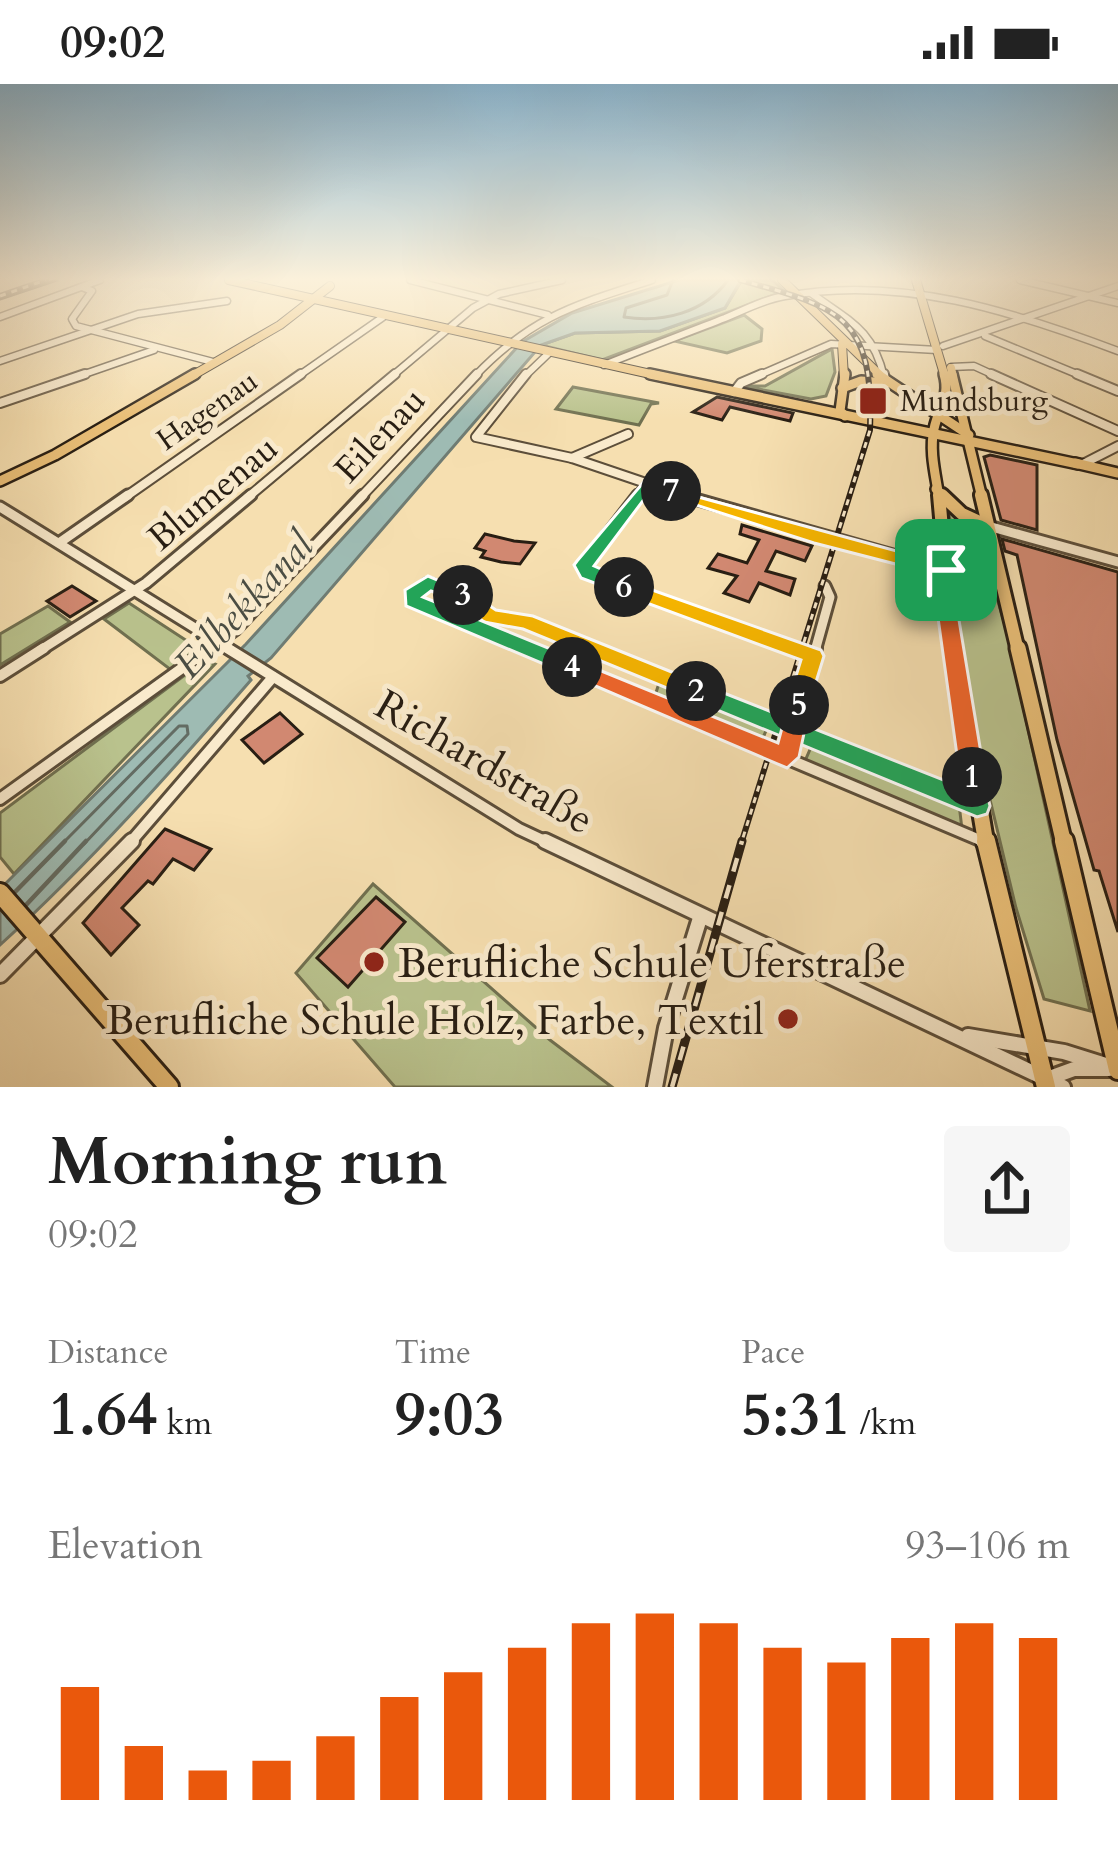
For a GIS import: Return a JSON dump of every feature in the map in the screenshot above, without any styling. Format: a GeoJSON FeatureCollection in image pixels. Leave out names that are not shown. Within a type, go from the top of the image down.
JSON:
{"type":"FeatureCollection","features":[{"type":"Feature","properties":{"kind":"main road"},"geometry":{"type":"LineString","coordinates":[[0,477],[84,436],[277,327]]}},
{"type":"Feature","properties":{"kind":"main road"},"geometry":{"type":"LineString","coordinates":[[431,327],[1118,473]]}},
{"type":"Feature","properties":{"kind":"main road"},"geometry":{"type":"LineString","coordinates":[[826,327],[889,383],[968,439]]}},
{"type":"Feature","properties":{"kind":"main road"},"geometry":{"type":"LineString","coordinates":[[932,327],[949,390],[932,452],[944,523],[945,596],[977,806],[1037,1048],[1051,1084]]}},
{"type":"Feature","properties":{"kind":"main road"},"geometry":{"type":"LineString","coordinates":[[842,343],[840,411],[848,418]]}},
{"type":"Feature","properties":{"kind":"main road"},"geometry":{"type":"LineString","coordinates":[[939,346],[951,367],[1118,1069]]}},
{"type":"Feature","properties":{"kind":"main road"},"geometry":{"type":"LineString","coordinates":[[782,402],[841,394],[865,380],[889,383]]}},
{"type":"Feature","properties":{"kind":"main road"},"geometry":{"type":"LineString","coordinates":[[886,426],[917,438],[932,452]]}},
{"type":"Feature","properties":{"kind":"main road"},"geometry":{"type":"LineString","coordinates":[[935,488],[990,534]]}},
{"type":"Feature","properties":{"kind":"main road"},"geometry":{"type":"LineString","coordinates":[[955,507],[969,511],[981,506]]}},
{"type":"Feature","properties":{"kind":"main road"},"geometry":{"type":"LineString","coordinates":[[0,893],[169,1087]]}},
{"type":"Feature","properties":{"kind":"street"},"geometry":{"type":"LineString","coordinates":[[81,327],[214,362]]}},
{"type":"Feature","properties":{"kind":"street"},"geometry":{"type":"LineString","coordinates":[[0,361],[102,327]]}},
{"type":"Feature","properties":{"kind":"street","name":"Hagenau"},"geometry":{"type":"LineString","coordinates":[[59,543],[368,327]]}},
{"type":"Feature","properties":{"kind":"street","name":"Blumenau"},"geometry":{"type":"LineString","coordinates":[[0,676],[136,590],[449,327]]}},
{"type":"Feature","properties":{"kind":"street","name":"Eilenau"},"geometry":{"type":"LineString","coordinates":[[0,799],[220,642],[533,327]]}},
{"type":"Feature","properties":{"kind":"street"},"geometry":{"type":"LineString","coordinates":[[604,364],[705,327]]}},
{"type":"Feature","properties":{"kind":"street"},"geometry":{"type":"LineString","coordinates":[[860,327],[874,344],[889,383]]}},
{"type":"Feature","properties":{"kind":"street"},"geometry":{"type":"LineString","coordinates":[[734,392],[741,382],[842,343],[939,346],[1006,327]]}},
{"type":"Feature","properties":{"kind":"street"},"geometry":{"type":"LineString","coordinates":[[1054,327],[1118,351]]}},
{"type":"Feature","properties":{"kind":"street"},"geometry":{"type":"LineString","coordinates":[[983,335],[1118,391]]}},
{"type":"Feature","properties":{"kind":"street"},"geometry":{"type":"LineString","coordinates":[[0,403],[157,348]]}},
{"type":"Feature","properties":{"kind":"street"},"geometry":{"type":"LineString","coordinates":[[549,352],[475,435],[572,458],[820,538],[946,570]]}},
{"type":"Feature","properties":{"kind":"street"},"geometry":{"type":"LineString","coordinates":[[951,367],[974,366],[1118,431]]}},
{"type":"Feature","properties":{"kind":"street"},"geometry":{"type":"LineString","coordinates":[[572,458],[628,434]]}},
{"type":"Feature","properties":{"kind":"street"},"geometry":{"type":"LineString","coordinates":[[1078,464],[1093,462],[1118,446]]}},
{"type":"Feature","properties":{"kind":"street"},"geometry":{"type":"LineString","coordinates":[[647,483],[584,565],[586,573],[813,656]]}},
{"type":"Feature","properties":{"kind":"street","name":"Richardstraße"},"geometry":{"type":"LineString","coordinates":[[0,507],[519,829],[700,918],[957,1034],[1051,1084]]}},
{"type":"Feature","properties":{"kind":"street"},"geometry":{"type":"LineString","coordinates":[[990,534],[1014,534],[1118,562]]}},
{"type":"Feature","properties":{"kind":"street"},"geometry":{"type":"LineString","coordinates":[[977,806],[526,622],[491,617],[473,599],[428,583],[415,590],[413,601],[986,843]]}},
{"type":"Feature","properties":{"kind":"street"},"geometry":{"type":"LineString","coordinates":[[787,757],[830,597],[825,586]]}},
{"type":"Feature","properties":{"kind":"street"},"geometry":{"type":"LineString","coordinates":[[480,629],[491,617]]}},
{"type":"Feature","properties":{"kind":"street"},"geometry":{"type":"LineString","coordinates":[[549,658],[564,638]]}},
{"type":"Feature","properties":{"kind":"street"},"geometry":{"type":"LineString","coordinates":[[644,697],[657,675]]}},
{"type":"Feature","properties":{"kind":"street"},"geometry":{"type":"LineString","coordinates":[[0,975],[33,932],[113,863],[274,677]]}},
{"type":"Feature","properties":{"kind":"street"},"geometry":{"type":"LineString","coordinates":[[655,1087],[666,1028],[700,918]]}},
{"type":"Feature","properties":{"kind":"street","name":"Richardstraße"},"geometry":{"type":"LineString","coordinates":[[957,1034],[1118,1069]]}},
{"type":"Feature","properties":{"kind":"street"},"geometry":{"type":"LineString","coordinates":[[1051,1084],[1074,1070],[1118,1069]]}},
{"type":"Feature","properties":{"kind":"green space"},"geometry":{"type":"Polygon","coordinates":[[[690,327],[602,360],[541,345],[575,333],[690,327]]]}},
{"type":"Feature","properties":{"kind":"green space"},"geometry":{"type":"Polygon","coordinates":[[[712,327],[762,329],[761,341],[727,353],[674,341],[712,327]]]}},
{"type":"Feature","properties":{"kind":"green space"},"geometry":{"type":"Polygon","coordinates":[[[832,349],[835,372],[826,396],[811,399],[742,386],[765,386],[832,349]]]}},
{"type":"Feature","properties":{"kind":"green space"},"geometry":{"type":"Polygon","coordinates":[[[573,387],[659,403],[651,404],[639,425],[556,409],[573,387]]]}},
{"type":"Feature","properties":{"kind":"green space"},"geometry":{"type":"Polygon","coordinates":[[[947,508],[976,525],[1006,629],[1090,1011],[1044,999],[1016,908],[975,737],[954,595],[956,542],[947,508]]]}},
{"type":"Feature","properties":{"kind":"green space"},"geometry":{"type":"Polygon","coordinates":[[[129,603],[204,652],[175,673],[104,619],[129,603]]]}},
{"type":"Feature","properties":{"kind":"green space"},"geometry":{"type":"Polygon","coordinates":[[[48,606],[70,622],[0,665],[0,634],[48,606]]]}},
{"type":"Feature","properties":{"kind":"green space"},"geometry":{"type":"Polygon","coordinates":[[[205,660],[215,664],[14,874],[0,857],[0,813],[205,660]]]}},
{"type":"Feature","properties":{"kind":"green space"},"geometry":{"type":"Polygon","coordinates":[[[660,680],[769,723],[761,743],[654,699],[660,680]]]}},
{"type":"Feature","properties":{"kind":"green space"},"geometry":{"type":"Polygon","coordinates":[[[812,745],[959,804],[962,829],[805,761],[812,745]]]}},
{"type":"Feature","properties":{"kind":"green space"},"geometry":{"type":"Polygon","coordinates":[[[373,884],[550,1040],[612,1087],[395,1087],[296,973],[373,884]]]}},
{"type":"Feature","properties":{"kind":"water"},"geometry":{"type":"Polygon","coordinates":[[[548,327],[672,327],[575,333],[541,345],[271,658],[248,676],[251,680],[160,783],[0,945],[0,889],[246,644],[522,342],[548,327]]]}},
{"type":"Feature","properties":{"kind":"building"},"geometry":{"type":"Polygon","coordinates":[[[717,397],[793,413],[790,421],[730,407],[722,420],[693,412],[717,397]]]}},
{"type":"Feature","properties":{"kind":"building"},"geometry":{"type":"Polygon","coordinates":[[[984,457],[1037,465],[1037,530],[1001,520],[984,457]]]}},
{"type":"Feature","properties":{"kind":"building"},"geometry":{"type":"Polygon","coordinates":[[[742,525],[812,546],[805,561],[776,551],[766,571],[795,579],[790,595],[759,583],[749,602],[724,593],[737,576],[708,568],[718,554],[747,563],[759,540],[740,534],[742,525]]]}},
{"type":"Feature","properties":{"kind":"building"},"geometry":{"type":"Polygon","coordinates":[[[485,534],[535,543],[520,564],[501,562],[481,557],[485,551],[475,548],[485,534]]]}},
{"type":"Feature","properties":{"kind":"building"},"geometry":{"type":"Polygon","coordinates":[[[1002,539],[1118,572],[1118,932],[1099,871],[1094,870],[1057,740],[1017,555],[1005,551],[1002,539]]]}},
{"type":"Feature","properties":{"kind":"building"},"geometry":{"type":"Polygon","coordinates":[[[72,586],[96,601],[70,617],[47,601],[72,586]]]}},
{"type":"Feature","properties":{"kind":"building"},"geometry":{"type":"Polygon","coordinates":[[[280,713],[302,734],[264,763],[242,740],[280,713]]]}},
{"type":"Feature","properties":{"kind":"building"},"geometry":{"type":"Polygon","coordinates":[[[165,829],[211,849],[194,870],[173,859],[153,884],[148,881],[122,908],[139,925],[111,955],[83,923],[165,829]]]}},
{"type":"Feature","properties":{"kind":"building"},"geometry":{"type":"Polygon","coordinates":[[[376,897],[405,922],[348,987],[317,958],[376,897]]]}},
{"type":"Feature","properties":{"kind":"railway"},"geometry":{"type":"LineString","coordinates":[[741,844],[870,430],[866,362],[847,327]]}},
{"type":"Feature","properties":{"kind":"railway"},"geometry":{"type":"LineString","coordinates":[[672,1087],[742,841]]}},
{"type":"Feature","properties":{"kind":"place","name":"Mundsburg"},"geometry":{"type":"Point","coordinates":[873,401]}},
{"type":"Feature","properties":{"kind":"place","name":"Berufliche Schule Uferstraße"},"geometry":{"type":"Point","coordinates":[374,962]}},
{"type":"Feature","properties":{"kind":"place","name":"Berufliche Schule Holz, Farbe, Textil"},"geometry":{"type":"Point","coordinates":[788,1019]}},
{"type":"Feature","properties":{"kind":"route"},"geometry":{"type":"LineString","coordinates":[[946,570],[747,517],[647,483],[584,570],[813,656],[791,731],[787,757],[413,601],[412,595],[428,583],[473,599],[491,617],[526,622],[791,731],[977,806],[945,596],[946,570]]}},
{"type":"Feature","properties":{"kind":"water label","name":"Eilbekkanal"},"geometry":{"type":"Point","coordinates":[243,604]}}]}
